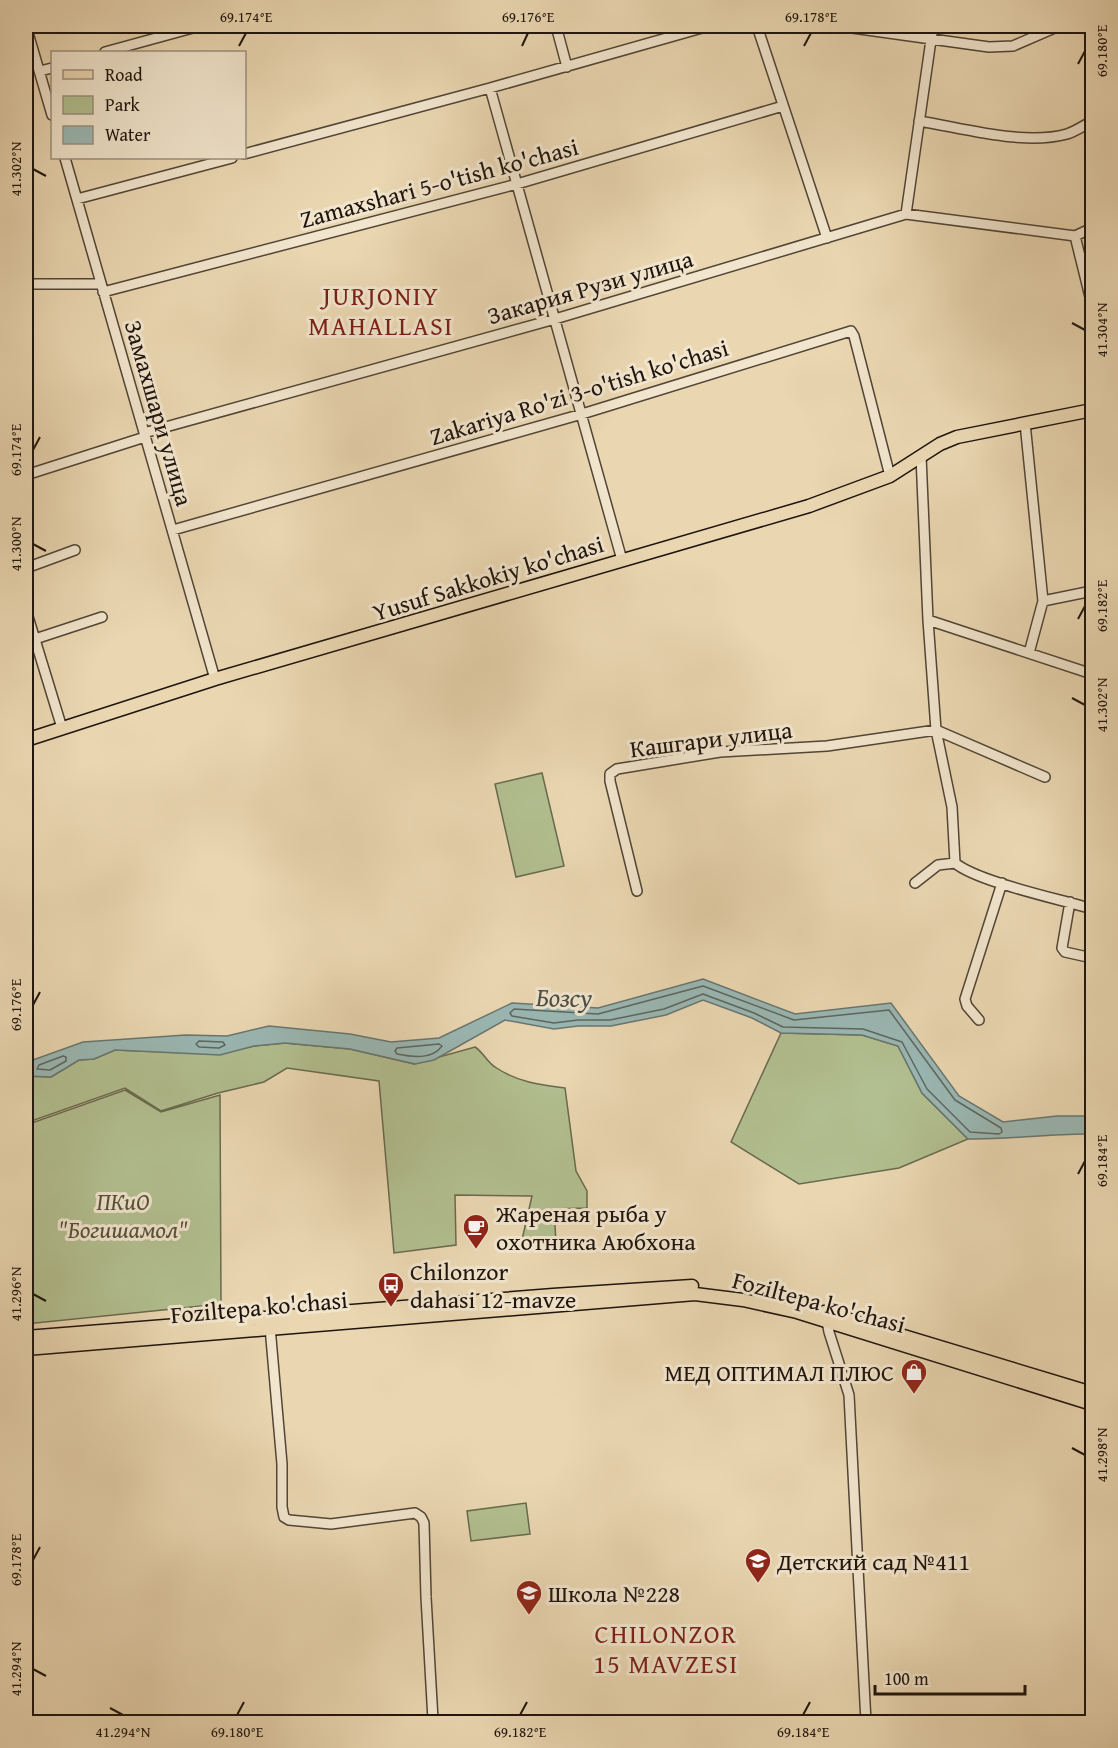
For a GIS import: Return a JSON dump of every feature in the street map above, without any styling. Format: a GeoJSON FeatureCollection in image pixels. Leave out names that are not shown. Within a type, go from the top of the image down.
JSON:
{"type":"FeatureCollection","features":[{"type":"Feature","properties":{"kind":"main road","name":"Yusuf Sakkokiy ko'chasi"},"geometry":{"type":"LineString","coordinates":[[26,740],[215,680],[809,507],[890,476],[940,444],[957,437],[1092,410]]}},
{"type":"Feature","properties":{"kind":"main road","name":"Yusuf Sakkokiy ko'chasi"},"geometry":{"type":"LineString","coordinates":[[26,735],[62,728]]}},
{"type":"Feature","properties":{"kind":"main road","name":"Foziltepa ko'chasi"},"geometry":{"type":"LineString","coordinates":[[26,1337],[553,1294],[694,1286],[745,1293],[1092,1393]]}},
{"type":"Feature","properties":{"kind":"main road","name":"Foziltepa ko'chasi"},"geometry":{"type":"LineString","coordinates":[[26,1348],[695,1294],[743,1300],[828,1317],[1092,1404]]}},
{"type":"Feature","properties":{"kind":"street"},"geometry":{"type":"LineString","coordinates":[[26,26],[51,111]]}},
{"type":"Feature","properties":{"kind":"street"},"geometry":{"type":"LineString","coordinates":[[109,51],[200,26]]}},
{"type":"Feature","properties":{"kind":"street"},"geometry":{"type":"LineString","coordinates":[[556,26],[567,67]]}},
{"type":"Feature","properties":{"kind":"street"},"geometry":{"type":"LineString","coordinates":[[246,153],[567,67],[709,26]]}},
{"type":"Feature","properties":{"kind":"street"},"geometry":{"type":"LineString","coordinates":[[758,26],[827,238]]}},
{"type":"Feature","properties":{"kind":"street"},"geometry":{"type":"LineString","coordinates":[[838,26],[989,47],[1013,46],[1059,26]]}},
{"type":"Feature","properties":{"kind":"street"},"geometry":{"type":"LineString","coordinates":[[933,26],[906,214],[1075,236],[1092,228]]}},
{"type":"Feature","properties":{"kind":"street"},"geometry":{"type":"LineString","coordinates":[[40,71],[51,68]]}},
{"type":"Feature","properties":{"kind":"street"},"geometry":{"type":"LineString","coordinates":[[490,88],[622,560]]}},
{"type":"Feature","properties":{"kind":"street","name":"Zamaxshari 5-o'tish ko'chasi"},"geometry":{"type":"LineString","coordinates":[[26,284],[101,288],[517,184],[783,106]]}},
{"type":"Feature","properties":{"kind":"street"},"geometry":{"type":"LineString","coordinates":[[919,121],[1026,138],[1049,138],[1070,133],[1092,121]]}},
{"type":"Feature","properties":{"kind":"street","name":"Замахшари улица"},"geometry":{"type":"LineString","coordinates":[[65,159],[215,680]]}},
{"type":"Feature","properties":{"kind":"street"},"geometry":{"type":"LineString","coordinates":[[77,199],[228,159]]}},
{"type":"Feature","properties":{"kind":"street","name":"Закария Рузи улица"},"geometry":{"type":"LineString","coordinates":[[26,475],[145,435],[555,319],[906,214]]}},
{"type":"Feature","properties":{"kind":"street"},"geometry":{"type":"LineString","coordinates":[[1075,236],[1092,305]]}},
{"type":"Feature","properties":{"kind":"street","name":"Zakariya Ro'zi 3-o'tish ko'chasi"},"geometry":{"type":"LineString","coordinates":[[173,530],[582,414],[851,331],[890,476]]}},
{"type":"Feature","properties":{"kind":"street"},"geometry":{"type":"LineString","coordinates":[[1025,423],[1043,602],[1029,653]]}},
{"type":"Feature","properties":{"kind":"street"},"geometry":{"type":"LineString","coordinates":[[921,456],[928,620],[936,730],[952,807],[955,863],[963,870],[1092,909]]}},
{"type":"Feature","properties":{"kind":"street"},"geometry":{"type":"LineString","coordinates":[[26,568],[75,550]]}},
{"type":"Feature","properties":{"kind":"street"},"geometry":{"type":"LineString","coordinates":[[1043,602],[1092,591]]}},
{"type":"Feature","properties":{"kind":"street"},"geometry":{"type":"LineString","coordinates":[[26,610],[62,728]]}},
{"type":"Feature","properties":{"kind":"street"},"geometry":{"type":"LineString","coordinates":[[35,639],[102,617]]}},
{"type":"Feature","properties":{"kind":"street"},"geometry":{"type":"LineString","coordinates":[[928,620],[1092,674]]}},
{"type":"Feature","properties":{"kind":"street"},"geometry":{"type":"LineString","coordinates":[[936,730],[1045,777]]}},
{"type":"Feature","properties":{"kind":"street","name":"Кашгари улица"},"geometry":{"type":"LineString","coordinates":[[637,891],[610,781],[610,774],[617,769],[720,752],[827,746],[936,730]]}},
{"type":"Feature","properties":{"kind":"street"},"geometry":{"type":"LineString","coordinates":[[915,883],[938,865],[955,863]]}},
{"type":"Feature","properties":{"kind":"street"},"geometry":{"type":"LineString","coordinates":[[979,1020],[967,1006],[965,999],[1002,883]]}},
{"type":"Feature","properties":{"kind":"street"},"geometry":{"type":"LineString","coordinates":[[1070,902],[1062,948],[1065,952],[1092,958]]}},
{"type":"Feature","properties":{"kind":"street"},"geometry":{"type":"LineString","coordinates":[[828,1317],[829,1332],[849,1395],[866,1722]]}},
{"type":"Feature","properties":{"kind":"street"},"geometry":{"type":"LineString","coordinates":[[270,1327],[282,1464],[284,1517],[289,1520],[331,1524],[415,1513],[421,1517],[424,1523],[433,1720],[484,1722]]}},
{"type":"Feature","properties":{"kind":"green space"},"geometry":{"type":"Polygon","coordinates":[[[542,773],[564,866],[516,877],[495,784],[542,773]]]}},
{"type":"Feature","properties":{"kind":"green space"},"geometry":{"type":"Polygon","coordinates":[[[781,1033],[862,1035],[898,1046],[922,1093],[968,1139],[899,1168],[799,1184],[731,1142],[781,1033]]]}},
{"type":"Feature","properties":{"kind":"green space"},"geometry":{"type":"Polygon","coordinates":[[[285,1043],[350,1049],[414,1064],[475,1047],[492,1065],[503,1072],[538,1084],[565,1088],[576,1171],[587,1191],[587,1208],[554,1209],[556,1243],[521,1244],[532,1196],[455,1195],[456,1245],[394,1253],[379,1081],[287,1068],[264,1082],[218,1093],[161,1111],[125,1088],[26,1123],[26,1076],[51,1077],[79,1060],[94,1059],[115,1050],[219,1054],[254,1046],[285,1043]]]}},
{"type":"Feature","properties":{"kind":"green space","name":"ПКиО \"Богишамол\""},"geometry":{"type":"Polygon","coordinates":[[[125,1090],[161,1112],[220,1095],[221,1304],[26,1324],[26,1125],[125,1090]]]}},
{"type":"Feature","properties":{"kind":"green space"},"geometry":{"type":"Polygon","coordinates":[[[526,1503],[530,1534],[471,1541],[467,1511],[526,1503]]]}},
{"type":"Feature","properties":{"kind":"water","name":"Бозсу"},"geometry":{"type":"Polygon","coordinates":[[[703,979],[795,1014],[891,1003],[959,1096],[1003,1122],[1057,1116],[1092,1116],[1092,1134],[968,1139],[922,1093],[898,1046],[862,1035],[781,1033],[752,1018],[703,1000],[666,1015],[611,1026],[554,1029],[505,1020],[434,1060],[415,1064],[350,1049],[285,1043],[254,1046],[220,1055],[115,1050],[94,1059],[79,1060],[51,1077],[26,1076],[26,1058],[33,1060],[83,1042],[186,1035],[227,1036],[269,1026],[350,1034],[391,1042],[439,1038],[512,1003],[598,1008],[703,979]]]}},
{"type":"Feature","properties":{"kind":"place","name":"Жареная рыба у охотника Аюбхона"},"geometry":{"type":"Point","coordinates":[476,1250]}},
{"type":"Feature","properties":{"kind":"place","name":"Chilonzor dahasi 12-mavze"},"geometry":{"type":"Point","coordinates":[391,1308]}},
{"type":"Feature","properties":{"kind":"place","name":"МЕД ОПТИМАЛ ПЛЮС"},"geometry":{"type":"Point","coordinates":[914,1395]}},
{"type":"Feature","properties":{"kind":"place","name":"Детский сад №411"},"geometry":{"type":"Point","coordinates":[758,1584]}},
{"type":"Feature","properties":{"kind":"place","name":"Школа №228"},"geometry":{"type":"Point","coordinates":[529,1616]}},
{"type":"Feature","properties":{"kind":"district","name":"JURJONIY MAHALLASI"},"geometry":{"type":"Point","coordinates":[381,310]}},
{"type":"Feature","properties":{"kind":"district","name":"CHILONZOR 15 MAVZESI"},"geometry":{"type":"Point","coordinates":[666,1648]}}]}
